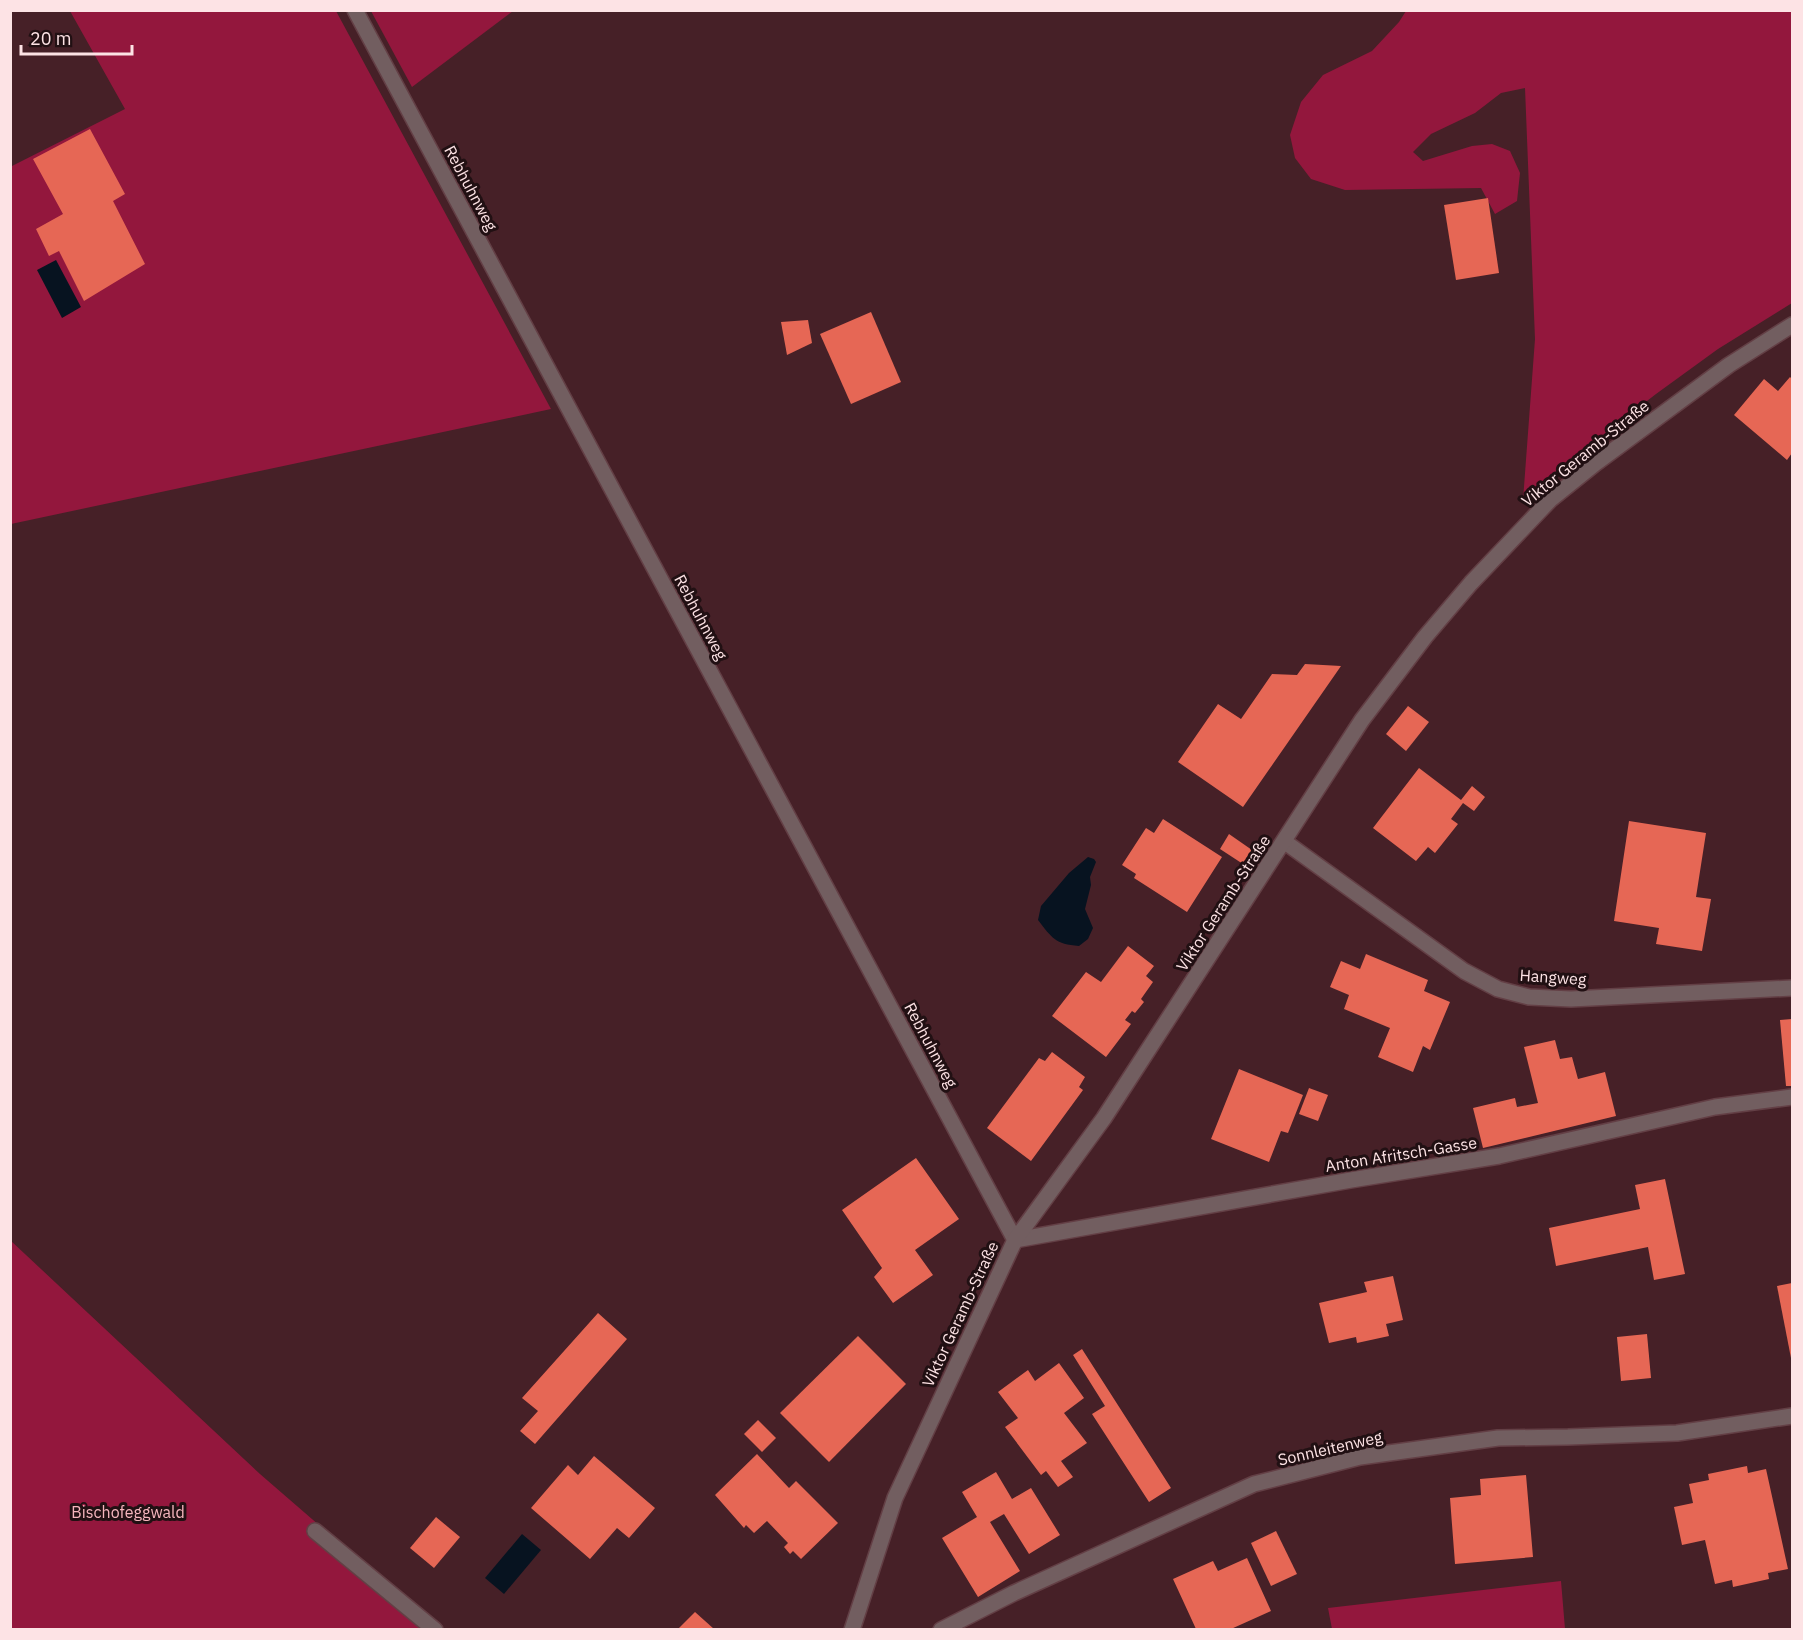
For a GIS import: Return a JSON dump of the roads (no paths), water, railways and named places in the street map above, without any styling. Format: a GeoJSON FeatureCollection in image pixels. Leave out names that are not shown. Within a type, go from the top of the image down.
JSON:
{"type":"FeatureCollection","features":[{"type":"Feature","properties":{"kind":"street","name":"Rebhuhnweg"},"geometry":{"type":"LineString","coordinates":[[356,10],[1015,1240]]}},
{"type":"Feature","properties":{"kind":"street","name":"Viktor Geramb-Straße"},"geometry":{"type":"LineString","coordinates":[[852,1629],[895,1498],[1015,1240],[1104,1118],[1362,720],[1425,637],[1471,583],[1550,500],[1596,463],[1729,365],[1792,325]]}},
{"type":"Feature","properties":{"kind":"street","name":"Hangweg"},"geometry":{"type":"LineString","coordinates":[[1285,842],[1464,971],[1498,989],[1530,997],[1571,999],[1792,988]]}},
{"type":"Feature","properties":{"kind":"street","name":"Anton Afritsch-Gasse"},"geometry":{"type":"LineString","coordinates":[[1015,1240],[1499,1156],[1716,1107],[1792,1098]]}},
{"type":"Feature","properties":{"kind":"street","name":"Sonnleitenweg"},"geometry":{"type":"LineString","coordinates":[[941,1629],[1014,1593],[1254,1484],[1360,1456],[1498,1438],[1677,1433],[1792,1416]]}},
{"type":"Feature","properties":{"kind":"street"},"geometry":{"type":"LineString","coordinates":[[315,1531],[435,1629]]}},
{"type":"Feature","properties":{"kind":"water"},"geometry":{"type":"Polygon","coordinates":[[[56,260],[81,307],[62,318],[37,270],[56,260]]]}},
{"type":"Feature","properties":{"kind":"water"},"geometry":{"type":"Polygon","coordinates":[[[1088,857],[1096,862],[1090,877],[1091,885],[1085,909],[1093,928],[1088,939],[1079,946],[1064,944],[1051,936],[1038,920],[1041,906],[1069,873],[1088,857]]]}},
{"type":"Feature","properties":{"kind":"water"},"geometry":{"type":"Polygon","coordinates":[[[522,1534],[541,1550],[504,1594],[485,1578],[522,1534]]]}},
{"type":"Feature","properties":{"kind":"park label","name":"Bischofeggwald"},"geometry":{"type":"Point","coordinates":[128,1512]}}]}
